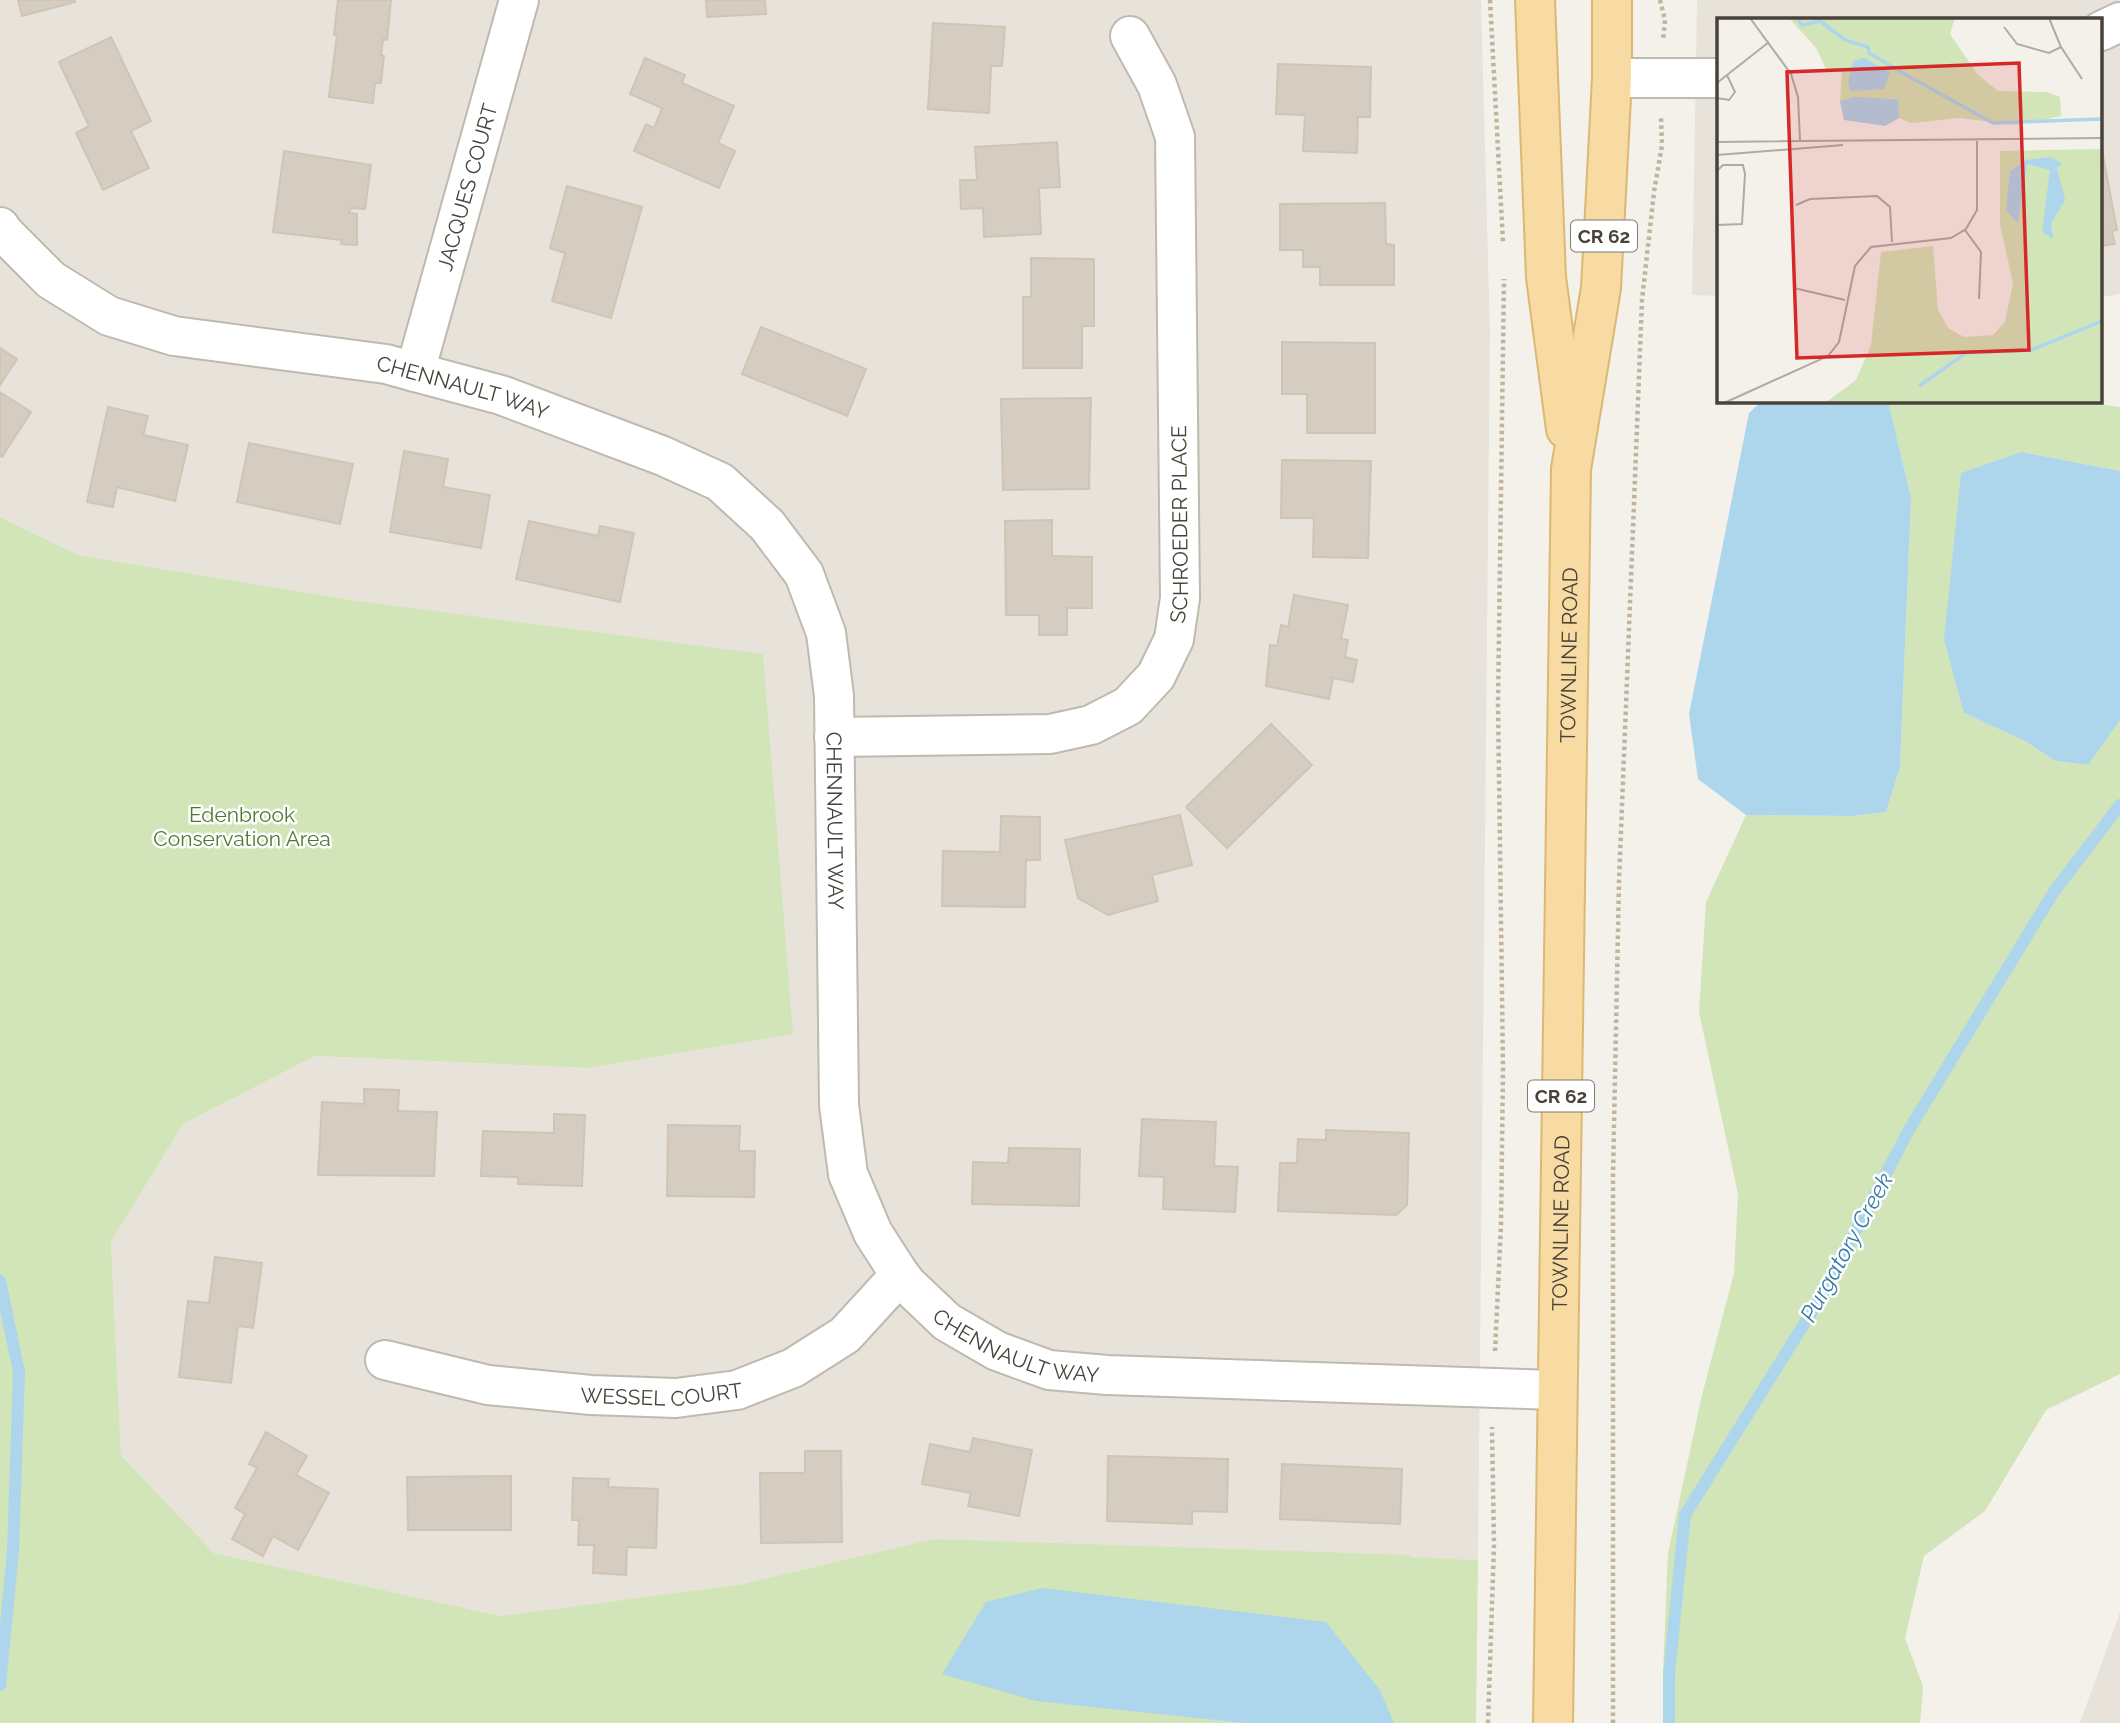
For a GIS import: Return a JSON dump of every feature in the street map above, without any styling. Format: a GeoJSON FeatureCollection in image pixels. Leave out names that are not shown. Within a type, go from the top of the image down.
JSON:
{"type":"FeatureCollection","features":[{"type":"Feature","properties":{"kind":"main road","name":"TOWNLINE ROAD"},"geometry":{"type":"LineString","coordinates":[[1535,0],[1546,277],[1571,469],[1553,1723]]}},
{"type":"Feature","properties":{"kind":"main road","name":"TOWNLINE ROAD"},"geometry":{"type":"LineString","coordinates":[[1571,469],[1601,288],[1612,78],[1612,0]]}},
{"type":"Feature","properties":{"kind":"street","name":"JACQUES COURT"},"geometry":{"type":"LineString","coordinates":[[415,372],[519,0]]}},
{"type":"Feature","properties":{"kind":"street"},"geometry":{"type":"LineString","coordinates":[[2102,31],[2120,22]]}},
{"type":"Feature","properties":{"kind":"street","name":"SCHROEDER PLACE"},"geometry":{"type":"LineString","coordinates":[[834,737],[1050,734],[1091,725],[1128,706],[1156,676],[1174,639],[1180,598],[1175,137],[1157,85],[1130,36]]}},
{"type":"Feature","properties":{"kind":"street"},"geometry":{"type":"LineString","coordinates":[[1612,78],[1717,78]]}},
{"type":"Feature","properties":{"kind":"street","name":"CHENNAULT WAY"},"geometry":{"type":"LineString","coordinates":[[0,226],[51,280],[110,316],[174,336],[386,364],[501,395],[663,456],[720,482],[767,525],[804,574],[826,633],[834,696],[839,1105],[848,1174],[873,1233],[900,1275],[947,1322],[997,1351],[1049,1370],[1107,1375],[1493,1390],[1557,1390]]}},
{"type":"Feature","properties":{"kind":"street","name":"WESSEL COURT"},"geometry":{"type":"LineString","coordinates":[[385,1360],[488,1385],[592,1395],[676,1398],[737,1390],[793,1368],[845,1335],[900,1275]]}},
{"type":"Feature","properties":{"kind":"path"},"geometry":{"type":"LineString","coordinates":[[1490,0],[1503,250]]}},
{"type":"Feature","properties":{"kind":"path"},"geometry":{"type":"LineString","coordinates":[[1613,1723],[1613,1175],[1619,882],[1642,300],[1662,145],[1660,78],[1665,20],[1660,0]]}},
{"type":"Feature","properties":{"kind":"path"},"geometry":{"type":"LineString","coordinates":[[1488,1723],[1494,1545],[1491,1453],[1501,1225],[1503,1068],[1498,703],[1504,276]]}},
{"type":"Feature","properties":{"kind":"shaded area"},"geometry":{"type":"Polygon","coordinates":[[[0,0],[1481,0],[1490,333],[1478,1560],[934,1539],[774,1580],[501,1616],[214,1553],[121,1455],[111,1242],[183,1124],[315,1056],[587,1068],[358,601],[78,555],[0,517],[0,0]]]}},
{"type":"Feature","properties":{"kind":"shaded area"},"geometry":{"type":"Polygon","coordinates":[[[1697,0],[2120,0],[2120,294],[2102,297],[2102,18],[1717,18],[1717,296],[1692,295],[1697,0]]]}},
{"type":"Feature","properties":{"kind":"shaded area"},"geometry":{"type":"Polygon","coordinates":[[[2120,1612],[2120,1723],[2080,1723],[2120,1612]]]}},
{"type":"Feature","properties":{"kind":"green space"},"geometry":{"type":"Polygon","coordinates":[[[1888,402],[2083,402],[2120,407],[2120,471],[2022,452],[1964,713],[2027,742],[2055,761],[2088,765],[2120,720],[2120,1374],[2046,1410],[1985,1511],[1924,1556],[1905,1638],[1923,1686],[1920,1723],[1673,1723],[1663,1672],[1668,1553],[1702,1395],[1734,1273],[1738,1194],[1699,1012],[1706,902],[1746,815],[1852,816],[1886,812],[1900,767],[1911,497],[1888,402]]]}},
{"type":"Feature","properties":{"kind":"green space","name":"Edenbrook Conservation Area"},"geometry":{"type":"Polygon","coordinates":[[[0,517],[78,555],[358,601],[763,654],[793,1034],[587,1068],[315,1056],[183,1124],[111,1242],[121,1455],[214,1553],[501,1616],[743,1584],[934,1539],[1410,1555],[1478,1560],[1476,1723],[0,1723],[0,517]]]}},
{"type":"Feature","properties":{"kind":"water"},"geometry":{"type":"Polygon","coordinates":[[[1761,402],[1888,402],[1911,497],[1900,767],[1886,812],[1852,816],[1746,815],[1698,779],[1689,714],[1749,413],[1761,402]]]}},
{"type":"Feature","properties":{"kind":"water"},"geometry":{"type":"Polygon","coordinates":[[[2022,452],[2120,471],[2120,720],[2088,765],[2055,761],[2027,742],[1964,713],[1944,640],[1961,473],[2022,452]]]}},
{"type":"Feature","properties":{"kind":"water"},"geometry":{"type":"Polygon","coordinates":[[[1042,1588],[1326,1622],[1380,1690],[1394,1723],[1244,1723],[1036,1701],[942,1674],[986,1602],[1042,1588]]]}},
{"type":"Feature","properties":{"kind":"building"},"geometry":{"type":"Polygon","coordinates":[[[18,0],[75,0],[75,2],[22,16],[18,0]]]}},
{"type":"Feature","properties":{"kind":"building"},"geometry":{"type":"Polygon","coordinates":[[[338,0],[391,0],[387,40],[383,39],[381,55],[384,56],[381,83],[375,83],[373,103],[329,97],[337,35],[334,35],[338,0]]]}},
{"type":"Feature","properties":{"kind":"building"},"geometry":{"type":"Polygon","coordinates":[[[706,0],[765,0],[766,14],[707,17],[706,0]]]}},
{"type":"Feature","properties":{"kind":"building"},"geometry":{"type":"Polygon","coordinates":[[[933,23],[1005,27],[1002,66],[991,66],[989,113],[928,109],[933,23]]]}},
{"type":"Feature","properties":{"kind":"building"},"geometry":{"type":"Polygon","coordinates":[[[111,37],[151,121],[131,131],[149,168],[103,190],[76,133],[89,126],[59,62],[111,37]]]}},
{"type":"Feature","properties":{"kind":"building"},"geometry":{"type":"Polygon","coordinates":[[[645,58],[685,75],[682,83],[734,106],[718,143],[735,151],[719,188],[634,151],[646,124],[654,128],[662,108],[630,94],[645,58]]]}},
{"type":"Feature","properties":{"kind":"building"},"geometry":{"type":"Polygon","coordinates":[[[1278,64],[1371,67],[1370,117],[1358,117],[1357,153],[1303,151],[1305,115],[1276,114],[1278,64]]]}},
{"type":"Feature","properties":{"kind":"building"},"geometry":{"type":"Polygon","coordinates":[[[1057,142],[1060,187],[1039,188],[1041,234],[984,237],[983,208],[961,209],[960,180],[977,180],[975,147],[1057,142]]]}},
{"type":"Feature","properties":{"kind":"building"},"geometry":{"type":"Polygon","coordinates":[[[2102,150],[2117,230],[2112,231],[2115,244],[2102,246],[2102,150]]]}},
{"type":"Feature","properties":{"kind":"building"},"geometry":{"type":"Polygon","coordinates":[[[284,151],[371,165],[365,209],[351,208],[349,213],[357,214],[357,245],[341,244],[342,240],[273,232],[284,151]]]}},
{"type":"Feature","properties":{"kind":"building"},"geometry":{"type":"Polygon","coordinates":[[[567,186],[642,207],[611,318],[552,301],[565,253],[550,248],[567,186]]]}},
{"type":"Feature","properties":{"kind":"building"},"geometry":{"type":"Polygon","coordinates":[[[1385,203],[1386,244],[1394,245],[1394,285],[1320,285],[1320,267],[1303,267],[1303,250],[1280,250],[1280,204],[1385,203]]]}},
{"type":"Feature","properties":{"kind":"building"},"geometry":{"type":"Polygon","coordinates":[[[1031,258],[1094,259],[1094,326],[1082,326],[1082,368],[1023,368],[1023,297],[1031,297],[1031,258]]]}},
{"type":"Feature","properties":{"kind":"building"},"geometry":{"type":"Polygon","coordinates":[[[761,327],[866,369],[847,416],[742,374],[761,327]]]}},
{"type":"Feature","properties":{"kind":"building"},"geometry":{"type":"Polygon","coordinates":[[[1282,342],[1375,343],[1375,433],[1307,433],[1307,394],[1282,394],[1282,342]]]}},
{"type":"Feature","properties":{"kind":"building"},"geometry":{"type":"Polygon","coordinates":[[[0,348],[17,359],[0,385],[0,348]]]}},
{"type":"Feature","properties":{"kind":"building"},"geometry":{"type":"Polygon","coordinates":[[[0,392],[31,412],[2,457],[0,456],[0,392]]]}},
{"type":"Feature","properties":{"kind":"building"},"geometry":{"type":"Polygon","coordinates":[[[1091,398],[1089,489],[1003,490],[1001,399],[1091,398]]]}},
{"type":"Feature","properties":{"kind":"building"},"geometry":{"type":"Polygon","coordinates":[[[108,407],[148,416],[143,435],[188,445],[175,501],[117,487],[113,507],[87,502],[108,407]]]}},
{"type":"Feature","properties":{"kind":"building"},"geometry":{"type":"Polygon","coordinates":[[[249,443],[353,464],[340,524],[237,502],[249,443]]]}},
{"type":"Feature","properties":{"kind":"building"},"geometry":{"type":"Polygon","coordinates":[[[404,451],[448,459],[443,487],[490,495],[481,548],[390,532],[404,451]]]}},
{"type":"Feature","properties":{"kind":"building"},"geometry":{"type":"Polygon","coordinates":[[[1282,460],[1371,461],[1368,558],[1313,557],[1314,518],[1281,518],[1282,460]]]}},
{"type":"Feature","properties":{"kind":"building"},"geometry":{"type":"Polygon","coordinates":[[[1052,520],[1052,556],[1092,557],[1092,608],[1067,608],[1067,635],[1039,635],[1039,615],[1006,615],[1005,521],[1052,520]]]}},
{"type":"Feature","properties":{"kind":"building"},"geometry":{"type":"Polygon","coordinates":[[[529,521],[598,536],[600,526],[634,533],[620,602],[516,579],[529,521]]]}},
{"type":"Feature","properties":{"kind":"building"},"geometry":{"type":"Polygon","coordinates":[[[1294,595],[1348,605],[1341,639],[1348,640],[1345,657],[1357,660],[1353,682],[1333,678],[1329,699],[1266,686],[1270,645],[1277,646],[1281,625],[1288,627],[1294,595]]]}},
{"type":"Feature","properties":{"kind":"building"},"geometry":{"type":"Polygon","coordinates":[[[1271,724],[1312,765],[1227,848],[1186,807],[1271,724]]]}},
{"type":"Feature","properties":{"kind":"building"},"geometry":{"type":"Polygon","coordinates":[[[1180,815],[1192,865],[1152,875],[1158,901],[1108,915],[1078,898],[1065,840],[1180,815]]]}},
{"type":"Feature","properties":{"kind":"building"},"geometry":{"type":"Polygon","coordinates":[[[1001,816],[1040,817],[1040,860],[1026,860],[1025,907],[942,906],[943,851],[1000,852],[1001,816]]]}},
{"type":"Feature","properties":{"kind":"building"},"geometry":{"type":"Polygon","coordinates":[[[364,1089],[399,1090],[398,1111],[437,1112],[434,1176],[318,1175],[322,1102],[364,1104],[364,1089]]]}},
{"type":"Feature","properties":{"kind":"building"},"geometry":{"type":"Polygon","coordinates":[[[554,1114],[585,1115],[582,1186],[518,1184],[518,1177],[481,1176],[483,1131],[554,1133],[554,1114]]]}},
{"type":"Feature","properties":{"kind":"building"},"geometry":{"type":"Polygon","coordinates":[[[1142,1119],[1216,1122],[1214,1166],[1238,1167],[1235,1212],[1163,1209],[1164,1177],[1139,1176],[1142,1119]]]}},
{"type":"Feature","properties":{"kind":"building"},"geometry":{"type":"Polygon","coordinates":[[[668,1125],[740,1126],[739,1151],[755,1151],[754,1197],[667,1196],[668,1125]]]}},
{"type":"Feature","properties":{"kind":"building"},"geometry":{"type":"Polygon","coordinates":[[[1326,1130],[1409,1133],[1407,1205],[1396,1215],[1278,1211],[1280,1163],[1297,1163],[1298,1139],[1326,1140],[1326,1130]]]}},
{"type":"Feature","properties":{"kind":"building"},"geometry":{"type":"Polygon","coordinates":[[[1009,1148],[1080,1149],[1079,1206],[972,1204],[973,1162],[1008,1163],[1009,1148]]]}},
{"type":"Feature","properties":{"kind":"building"},"geometry":{"type":"Polygon","coordinates":[[[215,1257],[262,1263],[253,1328],[238,1326],[231,1383],[179,1377],[188,1301],[209,1303],[215,1257]]]}},
{"type":"Feature","properties":{"kind":"building"},"geometry":{"type":"Polygon","coordinates":[[[266,1432],[307,1456],[296,1475],[329,1493],[298,1550],[273,1536],[263,1556],[232,1539],[245,1514],[235,1508],[257,1468],[249,1464],[266,1432]]]}},
{"type":"Feature","properties":{"kind":"building"},"geometry":{"type":"Polygon","coordinates":[[[973,1438],[1032,1450],[1019,1516],[968,1506],[971,1493],[922,1484],[930,1444],[970,1452],[973,1438]]]}},
{"type":"Feature","properties":{"kind":"building"},"geometry":{"type":"Polygon","coordinates":[[[805,1451],[841,1451],[842,1542],[761,1543],[760,1473],[805,1473],[805,1451]]]}},
{"type":"Feature","properties":{"kind":"building"},"geometry":{"type":"Polygon","coordinates":[[[1108,1456],[1228,1459],[1227,1512],[1192,1511],[1192,1524],[1107,1521],[1108,1456]]]}},
{"type":"Feature","properties":{"kind":"building"},"geometry":{"type":"Polygon","coordinates":[[[1282,1464],[1402,1469],[1400,1524],[1280,1519],[1282,1464]]]}},
{"type":"Feature","properties":{"kind":"building"},"geometry":{"type":"Polygon","coordinates":[[[511,1476],[511,1530],[408,1530],[407,1477],[511,1476]]]}},
{"type":"Feature","properties":{"kind":"building"},"geometry":{"type":"Polygon","coordinates":[[[573,1478],[609,1479],[608,1487],[658,1489],[656,1548],[627,1547],[626,1575],[593,1573],[594,1545],[578,1545],[579,1520],[572,1520],[573,1478]]]}},
{"type":"Feature","properties":{"kind":"waterway","name":"Purgatory Creek"},"geometry":{"type":"LineString","coordinates":[[1669,1723],[1669,1675],[1685,1515],[1819,1300],[1910,1128],[2053,893],[2120,805]]}},
{"type":"Feature","properties":{"kind":"waterway"},"geometry":{"type":"LineString","coordinates":[[0,1281],[19,1372],[13,1552],[0,1685]]}}]}
